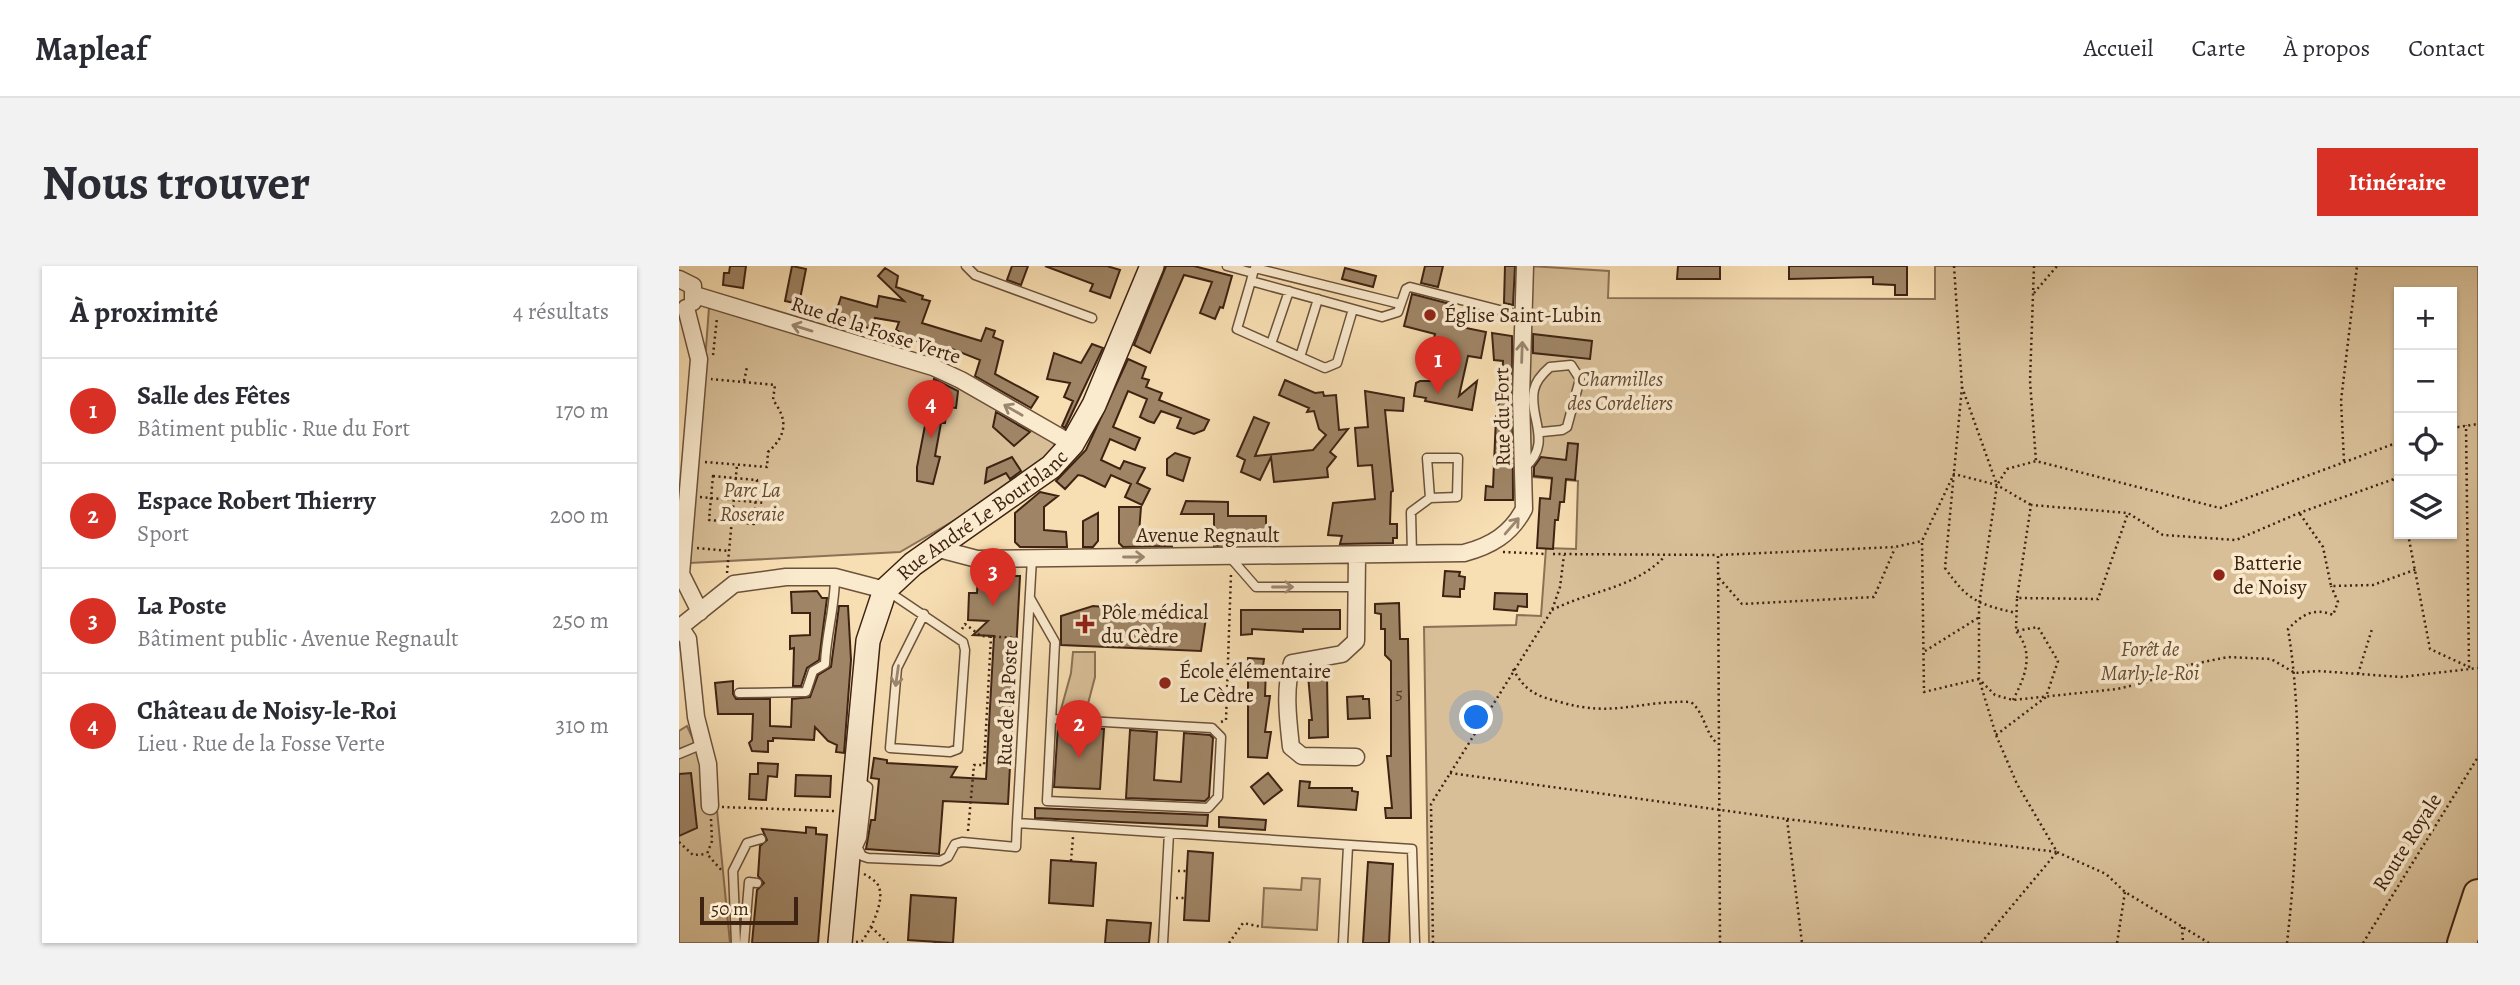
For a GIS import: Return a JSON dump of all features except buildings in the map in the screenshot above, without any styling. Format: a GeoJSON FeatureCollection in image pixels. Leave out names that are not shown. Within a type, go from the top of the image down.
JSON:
{"type":"FeatureCollection","features":[{"type":"Feature","properties":{"kind":"highway"},"geometry":{"type":"LineString","coordinates":[[2462,943],[2478,894]]}},
{"type":"Feature","properties":{"kind":"street","name":"Rue André Le Bourblanc"},"geometry":{"type":"LineString","coordinates":[[840,943],[855,854],[855,779],[868,641],[885,590],[935,548],[1051,467],[1072,444],[1094,405],[1152,266]]}},
{"type":"Feature","properties":{"kind":"street","name":"Rue du Fort"},"geometry":{"type":"LineString","coordinates":[[1482,549],[1515,525],[1524,509],[1521,397],[1525,266]]}},
{"type":"Feature","properties":{"kind":"street"},"geometry":{"type":"LineString","coordinates":[[681,275],[693,286],[687,304],[699,359],[681,574],[700,612]]}},
{"type":"Feature","properties":{"kind":"street","name":"Rue de la Fosse Verte"},"geometry":{"type":"LineString","coordinates":[[687,304],[933,368],[961,380],[1072,444]]}},
{"type":"Feature","properties":{"kind":"street","name":"Avenue Regnault"},"geometry":{"type":"LineString","coordinates":[[935,548],[977,559],[1464,553],[1482,549]]}},
{"type":"Feature","properties":{"kind":"street"},"geometry":{"type":"LineString","coordinates":[[1356,757],[1302,756],[1291,747],[1288,675],[1292,663],[1342,654],[1352,647],[1358,631],[1357,555]]}},
{"type":"Feature","properties":{"kind":"street"},"geometry":{"type":"LineString","coordinates":[[710,806],[708,764],[696,717],[688,639],[679,628],[734,584],[786,577],[835,577],[885,590]]}},
{"type":"Feature","properties":{"kind":"lane"},"geometry":{"type":"LineString","coordinates":[[966,266],[975,275],[1092,317]]}},
{"type":"Feature","properties":{"kind":"lane"},"geometry":{"type":"LineString","coordinates":[[1227,266],[1289,291],[1382,317],[1398,312],[1406,289],[1410,287],[1523,316]]}},
{"type":"Feature","properties":{"kind":"lane"},"geometry":{"type":"LineString","coordinates":[[1353,309],[1338,363],[1325,368],[1237,329],[1255,268],[1400,304]]}},
{"type":"Feature","properties":{"kind":"lane"},"geometry":{"type":"LineString","coordinates":[[1271,344],[1289,291]]}},
{"type":"Feature","properties":{"kind":"lane"},"geometry":{"type":"LineString","coordinates":[[1300,357],[1318,299]]}},
{"type":"Feature","properties":{"kind":"lane"},"geometry":{"type":"LineString","coordinates":[[1524,468],[1530,463],[1542,432],[1535,413],[1534,391],[1539,378],[1550,367],[1571,365],[1580,379],[1567,427],[1542,432]]}},
{"type":"Feature","properties":{"kind":"lane"},"geometry":{"type":"LineString","coordinates":[[1412,554],[1411,512],[1430,498],[1457,497],[1458,458],[1427,458],[1430,498]]}},
{"type":"Feature","properties":{"kind":"lane"},"geometry":{"type":"LineString","coordinates":[[1229,556],[1256,587],[1357,587]]}},
{"type":"Feature","properties":{"kind":"lane","name":"Rue de la Poste"},"geometry":{"type":"LineString","coordinates":[[1017,823],[1032,558]]}},
{"type":"Feature","properties":{"kind":"lane"},"geometry":{"type":"LineString","coordinates":[[739,693],[806,692],[813,671],[825,664],[835,603],[835,577]]}},
{"type":"Feature","properties":{"kind":"lane"},"geometry":{"type":"LineString","coordinates":[[885,590],[924,614],[963,642],[965,650],[958,749],[950,752],[890,748],[897,668],[924,614]]}},
{"type":"Feature","properties":{"kind":"lane"},"geometry":{"type":"LineString","coordinates":[[1030,598],[1055,642],[1051,719],[1047,801],[1209,808],[1218,797],[1221,737],[1212,727],[1051,719]]}},
{"type":"Feature","properties":{"kind":"lane"},"geometry":{"type":"LineString","coordinates":[[679,754],[703,744]]}},
{"type":"Feature","properties":{"kind":"lane"},"geometry":{"type":"LineString","coordinates":[[855,854],[868,858],[940,862],[948,857],[955,844],[968,842],[1016,847],[1017,823],[1412,849],[1415,943]]}},
{"type":"Feature","properties":{"kind":"lane"},"geometry":{"type":"LineString","coordinates":[[1163,943],[1169,833]]}},
{"type":"Feature","properties":{"kind":"lane"},"geometry":{"type":"LineString","coordinates":[[736,943],[733,875],[736,860],[747,843],[761,839]]}},
{"type":"Feature","properties":{"kind":"lane"},"geometry":{"type":"LineString","coordinates":[[1343,943],[1348,846]]}},
{"type":"Feature","properties":{"kind":"lane"},"geometry":{"type":"LineString","coordinates":[[744,943],[749,882],[757,883]]}},
{"type":"Feature","properties":{"kind":"path"},"geometry":{"type":"LineString","coordinates":[[1954,266],[1962,387],[1945,568],[1962,593],[1979,605],[2016,613]]}},
{"type":"Feature","properties":{"kind":"path"},"geometry":{"type":"LineString","coordinates":[[2034,266],[2030,381],[2036,461]]}},
{"type":"Feature","properties":{"kind":"path"},"geometry":{"type":"LineString","coordinates":[[2034,293],[2057,266]]}},
{"type":"Feature","properties":{"kind":"path"},"geometry":{"type":"LineString","coordinates":[[2344,461],[2341,401],[2357,266]]}},
{"type":"Feature","properties":{"kind":"path"},"geometry":{"type":"LineString","coordinates":[[744,382],[747,367]]}},
{"type":"Feature","properties":{"kind":"path"},"geometry":{"type":"LineString","coordinates":[[703,461],[767,467],[768,452],[779,442],[785,426],[781,411],[773,400],[775,385],[711,379]]}},
{"type":"Feature","properties":{"kind":"path"},"geometry":{"type":"LineString","coordinates":[[1962,387],[1997,485]]}},
{"type":"Feature","properties":{"kind":"path"},"geometry":{"type":"LineString","coordinates":[[2457,427],[2478,424]]}},
{"type":"Feature","properties":{"kind":"path"},"geometry":{"type":"LineString","coordinates":[[2466,425],[2469,667]]}},
{"type":"Feature","properties":{"kind":"path"},"geometry":{"type":"LineString","coordinates":[[2057,852],[2017,783],[1996,735],[1979,679],[1979,605],[1997,485],[2007,469],[2036,461],[2220,508],[2394,444]]}},
{"type":"Feature","properties":{"kind":"path"},"geometry":{"type":"LineString","coordinates":[[727,576],[737,465]]}},
{"type":"Feature","properties":{"kind":"path"},"geometry":{"type":"LineString","coordinates":[[1954,474],[1997,485],[2031,505],[2128,513],[2163,536],[2236,540],[2299,513],[2394,479]]}},
{"type":"Feature","properties":{"kind":"path"},"geometry":{"type":"LineString","coordinates":[[1954,474],[1922,541],[1924,692],[1979,679]]}},
{"type":"Feature","properties":{"kind":"path"},"geometry":{"type":"LineString","coordinates":[[713,476],[757,480],[754,524],[709,520],[711,498],[713,476]]}},
{"type":"Feature","properties":{"kind":"path"},"geometry":{"type":"LineString","coordinates":[[700,496],[765,503]]}},
{"type":"Feature","properties":{"kind":"path"},"geometry":{"type":"LineString","coordinates":[[2013,700],[2028,665],[2024,640],[2016,631],[2016,613],[2031,505]]}},
{"type":"Feature","properties":{"kind":"path"},"geometry":{"type":"LineString","coordinates":[[2017,598],[2098,599],[2128,513]]}},
{"type":"Feature","properties":{"kind":"path"},"geometry":{"type":"LineString","coordinates":[[2287,943],[2296,867],[2295,673],[2288,629],[2303,615],[2321,611],[2333,615],[2338,602],[2331,586],[2323,547],[2299,513]]}},
{"type":"Feature","properties":{"kind":"path"},"geometry":{"type":"LineString","coordinates":[[2409,539],[2430,649],[2469,667]]}},
{"type":"Feature","properties":{"kind":"path"},"geometry":{"type":"LineString","coordinates":[[1553,554],[1718,555],[1895,547],[1922,541]]}},
{"type":"Feature","properties":{"kind":"path"},"geometry":{"type":"LineString","coordinates":[[1719,578],[1742,604],[1874,597],[1895,547]]}},
{"type":"Feature","properties":{"kind":"path"},"geometry":{"type":"LineString","coordinates":[[1482,549],[1546,554]]}},
{"type":"Feature","properties":{"kind":"path"},"geometry":{"type":"LineString","coordinates":[[1433,943],[1431,804],[1552,610],[1560,587],[1564,555]]}},
{"type":"Feature","properties":{"kind":"path"},"geometry":{"type":"LineString","coordinates":[[1552,610],[1593,592],[1623,585],[1658,563],[1665,555]]}},
{"type":"Feature","properties":{"kind":"path"},"geometry":{"type":"LineString","coordinates":[[1718,555],[1720,943]]}},
{"type":"Feature","properties":{"kind":"path"},"geometry":{"type":"LineString","coordinates":[[1212,727],[1226,720],[1231,578],[1229,556]]}},
{"type":"Feature","properties":{"kind":"path"},"geometry":{"type":"LineString","coordinates":[[2331,586],[2373,585],[2417,569]]}},
{"type":"Feature","properties":{"kind":"path"},"geometry":{"type":"LineString","coordinates":[[1925,651],[1978,618]]}},
{"type":"Feature","properties":{"kind":"path"},"geometry":{"type":"LineString","coordinates":[[960,631],[965,624],[981,636],[1027,640]]}},
{"type":"Feature","properties":{"kind":"path"},"geometry":{"type":"LineString","coordinates":[[1996,735],[2046,697],[2058,661],[2038,627],[2016,631]]}},
{"type":"Feature","properties":{"kind":"path"},"geometry":{"type":"LineString","coordinates":[[2358,674],[2372,629]]}},
{"type":"Feature","properties":{"kind":"path"},"geometry":{"type":"LineString","coordinates":[[968,842],[974,765],[983,765],[991,637]]}},
{"type":"Feature","properties":{"kind":"path"},"geometry":{"type":"LineString","coordinates":[[1979,679],[1995,695],[2013,700],[2117,689],[2147,682],[2184,666],[2228,657],[2271,659],[2295,673],[2318,671],[2401,677],[2478,667]]}},
{"type":"Feature","properties":{"kind":"path"},"geometry":{"type":"LineString","coordinates":[[1513,669],[1522,685],[1533,695],[1586,710],[1615,710],[1691,702],[1706,722],[1711,738],[1719,744]]}},
{"type":"Feature","properties":{"kind":"path","name":"Route Royale"},"geometry":{"type":"LineString","coordinates":[[2363,943],[2478,758]]}},
{"type":"Feature","properties":{"kind":"path"},"geometry":{"type":"LineString","coordinates":[[1450,773],[1787,819],[2057,852],[2106,874],[2125,892],[2209,943]]}},
{"type":"Feature","properties":{"kind":"path"},"geometry":{"type":"LineString","coordinates":[[707,854],[712,841],[711,809],[734,806],[841,811]]}},
{"type":"Feature","properties":{"kind":"path"},"geometry":{"type":"LineString","coordinates":[[1787,819],[1802,943]]}},
{"type":"Feature","properties":{"kind":"path"},"geometry":{"type":"LineString","coordinates":[[1071,861],[1073,827]]}},
{"type":"Feature","properties":{"kind":"path"},"geometry":{"type":"LineString","coordinates":[[679,842],[693,855],[707,854]]}},
{"type":"Feature","properties":{"kind":"path"},"geometry":{"type":"LineString","coordinates":[[1981,943],[2057,852]]}},
{"type":"Feature","properties":{"kind":"path"},"geometry":{"type":"LineString","coordinates":[[707,854],[717,867],[733,875]]}},
{"type":"Feature","properties":{"kind":"path"},"geometry":{"type":"LineString","coordinates":[[853,942],[862,941],[871,927],[879,888],[855,854]]}},
{"type":"Feature","properties":{"kind":"path"},"geometry":{"type":"LineString","coordinates":[[2117,943],[2125,892]]}},
{"type":"Feature","properties":{"kind":"path"},"geometry":{"type":"LineString","coordinates":[[1229,943],[1243,923],[1262,927]]}},
{"type":"Feature","properties":{"kind":"path"},"geometry":{"type":"LineString","coordinates":[[871,927],[888,943]]}},
{"type":"Feature","properties":{"kind":"path"},"geometry":{"type":"LineString","coordinates":[[2182,927],[2183,943]]}},
{"type":"Feature","properties":{"kind":"green space","name":"Forêt de Marly-le-Roi"},"geometry":{"type":"Polygon","coordinates":[[[1530,266],[1609,271],[1608,298],[1935,299],[1935,266],[2478,266],[2478,943],[1429,943],[1424,627],[1516,625],[1517,615],[1541,616],[1546,548],[1576,549],[1578,481],[1533,477],[1536,457],[1528,456],[1530,266]]]}},
{"type":"Feature","properties":{"kind":"green space","name":"Parc La Roseraie"},"geometry":{"type":"Polygon","coordinates":[[[709,307],[935,375],[1050,440],[1058,448],[981,505],[900,552],[690,563],[709,307]]]}},
{"type":"Feature","properties":{"kind":"green space"},"geometry":{"type":"Polygon","coordinates":[[[1073,652],[1095,652],[1095,677],[1085,715],[1060,713],[1071,673],[1073,652]]]}},
{"type":"Feature","properties":{"kind":"green space"},"geometry":{"type":"Polygon","coordinates":[[[687,726],[702,759],[707,810],[717,810],[730,943],[679,943],[679,731],[687,726]]]}},
{"type":"Feature","properties":{"kind":"green space"},"geometry":{"type":"Polygon","coordinates":[[[1302,878],[1320,879],[1317,930],[1262,927],[1264,888],[1301,890],[1302,878]]]}},
{"type":"Feature","properties":{"kind":"place","name":"Église Saint-Lubin"},"geometry":{"type":"Point","coordinates":[1430,315]}},
{"type":"Feature","properties":{"kind":"place","name":"Salle des Fêtes"},"geometry":{"type":"Point","coordinates":[1438,394]}},
{"type":"Feature","properties":{"kind":"place","name":"Château de Noisy-le-Roi"},"geometry":{"type":"Point","coordinates":[931,438]}},
{"type":"Feature","properties":{"kind":"place","name":"Batterie de Noisy"},"geometry":{"type":"Point","coordinates":[2219,575]}},
{"type":"Feature","properties":{"kind":"place","name":"La Poste"},"geometry":{"type":"Point","coordinates":[993,606]}},
{"type":"Feature","properties":{"kind":"place","name":"Pôle médical du Cèdre"},"geometry":{"type":"Point","coordinates":[1085,624]}},
{"type":"Feature","properties":{"kind":"place","name":"École élémentaire Le Cèdre"},"geometry":{"type":"Point","coordinates":[1165,683]}},
{"type":"Feature","properties":{"kind":"place","name":"Espace Robert Thierry"},"geometry":{"type":"Point","coordinates":[1079,758]}},
{"type":"Feature","properties":{"kind":"park label","name":"Charmilles des Cordeliers"},"geometry":{"type":"Point","coordinates":[1620,391]}}]}
